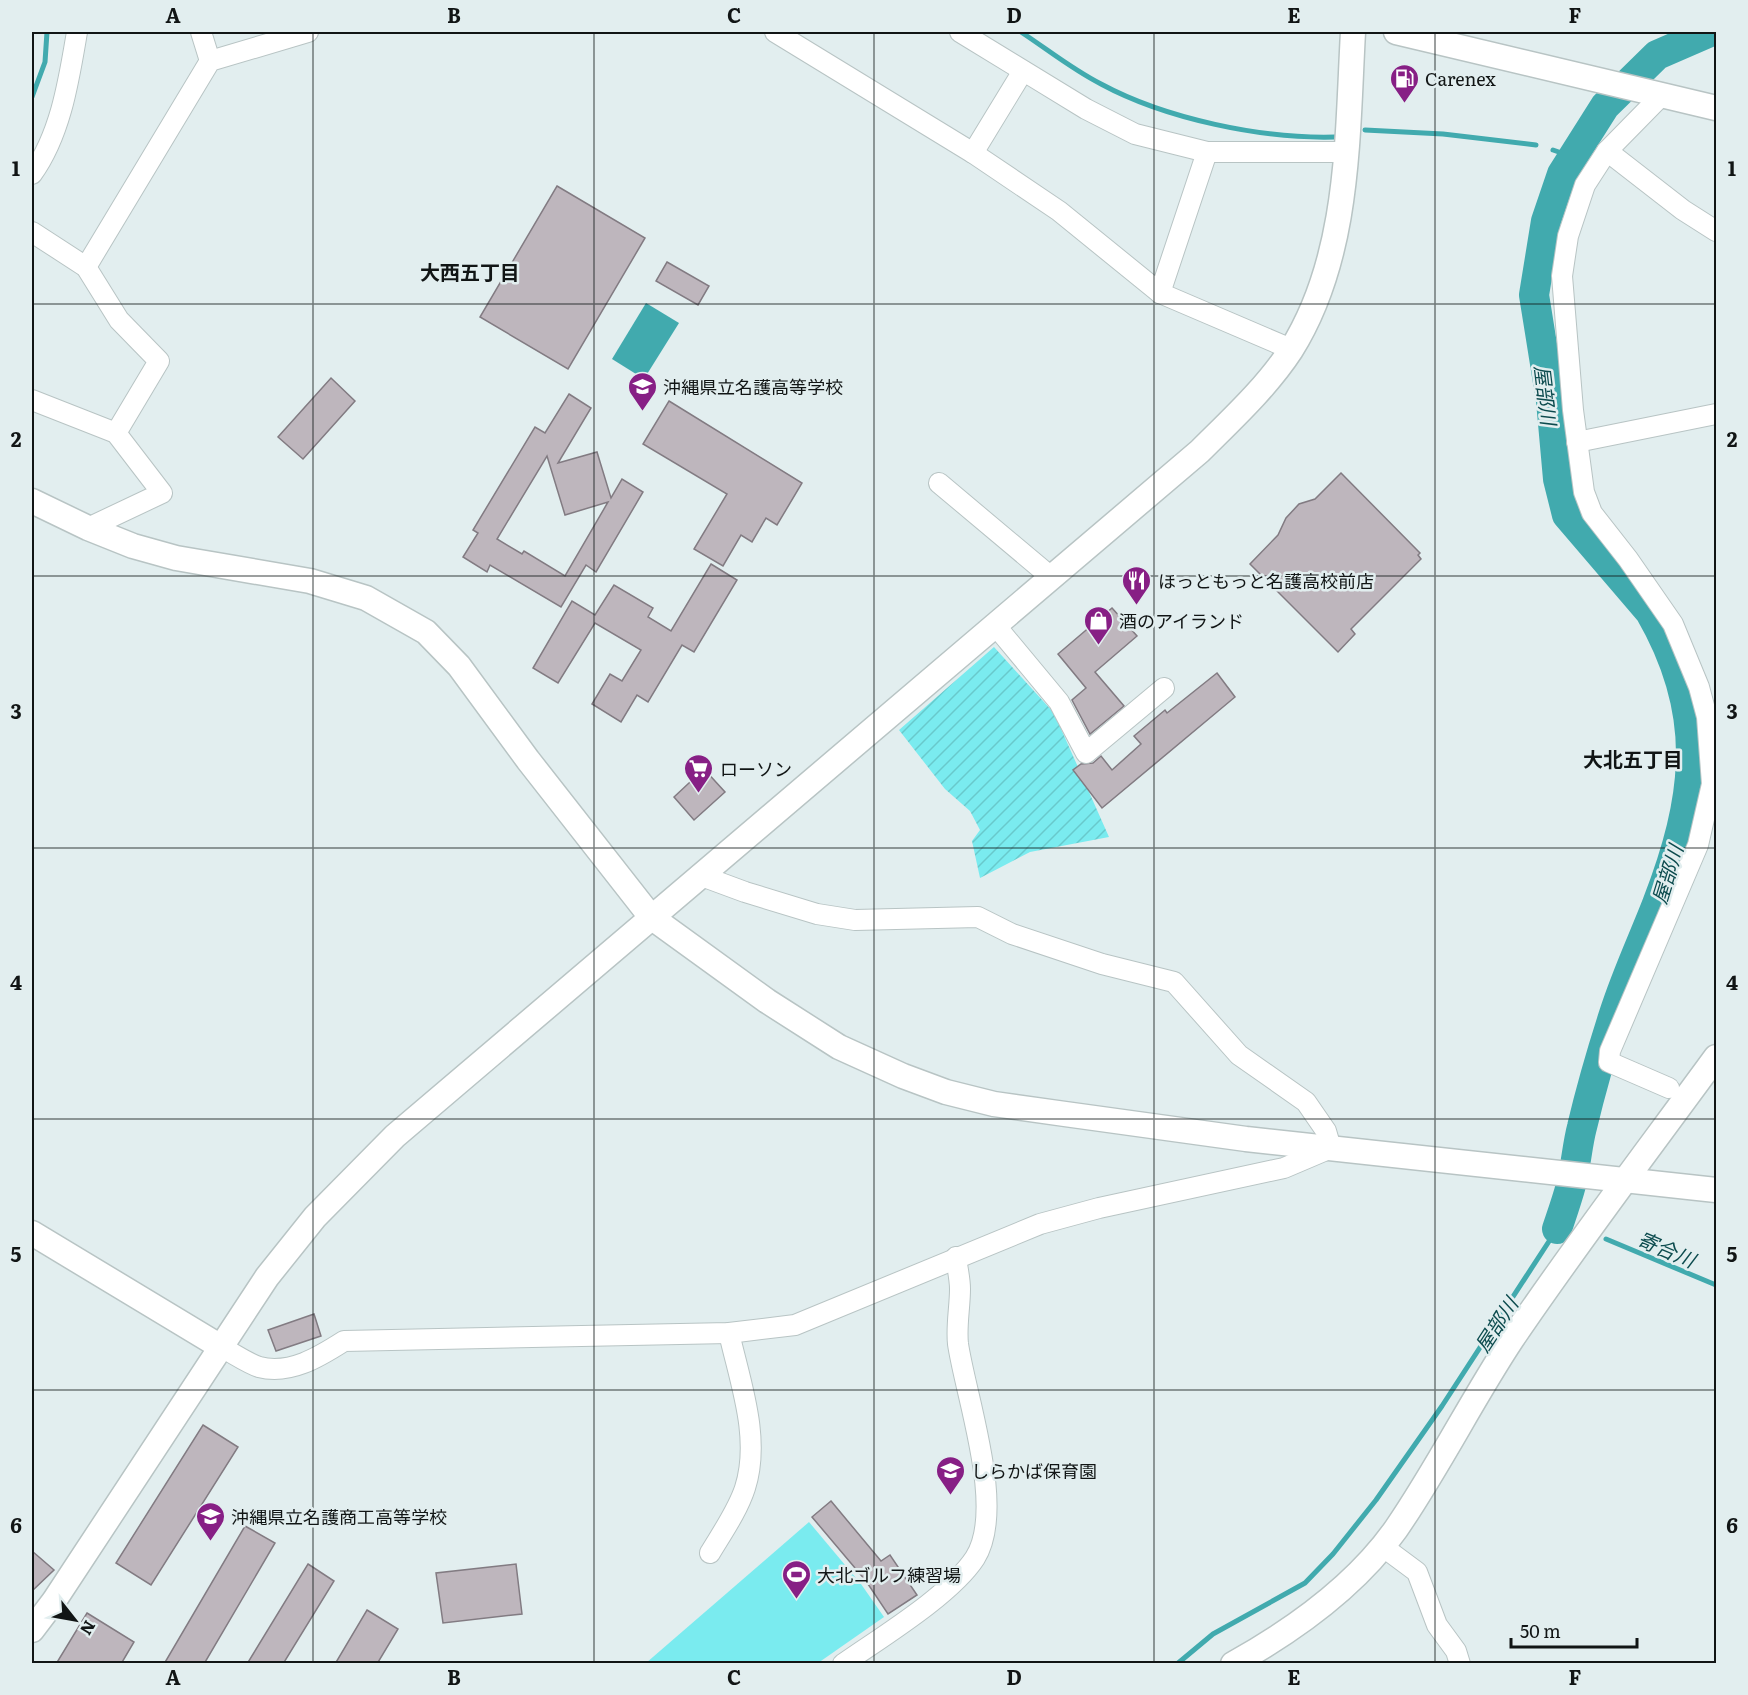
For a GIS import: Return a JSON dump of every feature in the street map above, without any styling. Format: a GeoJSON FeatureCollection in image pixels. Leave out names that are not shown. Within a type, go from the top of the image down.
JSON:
{"type":"FeatureCollection","features":[{"type":"Feature","properties":{"kind":"street"},"geometry":{"type":"LineString","coordinates":[[32,174],[42,160],[55,128],[69,77],[77,32]]}},
{"type":"Feature","properties":{"kind":"street"},"geometry":{"type":"LineString","coordinates":[[201,32],[210,61]]}},
{"type":"Feature","properties":{"kind":"street"},"geometry":{"type":"LineString","coordinates":[[86,267],[210,61],[308,32]]}},
{"type":"Feature","properties":{"kind":"street"},"geometry":{"type":"LineString","coordinates":[[960,32],[1023,71],[1135,134],[1207,152],[1347,152]]}},
{"type":"Feature","properties":{"kind":"street"},"geometry":{"type":"LineString","coordinates":[[32,1630],[54,1601],[267,1277],[315,1217],[395,1136],[1200,451],[1258,394],[1291,349],[1317,300],[1334,241],[1347,152],[1353,32]]}},
{"type":"Feature","properties":{"kind":"street"},"geometry":{"type":"LineString","coordinates":[[1396,32],[1716,108]]}},
{"type":"Feature","properties":{"kind":"street"},"geometry":{"type":"LineString","coordinates":[[786,34],[973,153],[1059,211],[1160,293],[1291,349]]}},
{"type":"Feature","properties":{"kind":"street"},"geometry":{"type":"LineString","coordinates":[[973,153],[1023,71]]}},
{"type":"Feature","properties":{"kind":"street"},"geometry":{"type":"LineString","coordinates":[[1662,95],[1607,151],[1585,185],[1568,236],[1562,276],[1577,442],[1584,492],[1592,513],[1628,559],[1673,624],[1699,687],[1707,717],[1712,784],[1698,845],[1610,1051],[1609,1062],[1669,1088]]}},
{"type":"Feature","properties":{"kind":"street"},"geometry":{"type":"LineString","coordinates":[[1607,151],[1683,210],[1716,231]]}},
{"type":"Feature","properties":{"kind":"street"},"geometry":{"type":"LineString","coordinates":[[1160,293],[1207,152]]}},
{"type":"Feature","properties":{"kind":"street"},"geometry":{"type":"LineString","coordinates":[[32,232],[86,267],[119,320],[159,361],[116,432]]}},
{"type":"Feature","properties":{"kind":"street"},"geometry":{"type":"LineString","coordinates":[[32,400],[116,432],[162,493],[88,528]]}},
{"type":"Feature","properties":{"kind":"street"},"geometry":{"type":"LineString","coordinates":[[1577,442],[1716,414]]}},
{"type":"Feature","properties":{"kind":"street"},"geometry":{"type":"LineString","coordinates":[[939,483],[1051,577]]}},
{"type":"Feature","properties":{"kind":"street"},"geometry":{"type":"LineString","coordinates":[[32,501],[88,528],[133,546],[176,558],[310,580],[366,598],[426,632],[459,666],[528,760],[651,917],[767,1001],[839,1047],[946,1092],[994,1104],[1053,1113],[1579,1177],[1716,1190]]}},
{"type":"Feature","properties":{"kind":"street"},"geometry":{"type":"LineString","coordinates":[[994,625],[1059,702],[1086,753],[1164,688]]}},
{"type":"Feature","properties":{"kind":"street"},"geometry":{"type":"LineString","coordinates":[[699,875],[797,908],[855,920],[978,917],[1012,933],[1102,964],[1174,982],[1239,1055],[1306,1102],[1326,1131],[1330,1148]]}},
{"type":"Feature","properties":{"kind":"street"},"geometry":{"type":"LineString","coordinates":[[1233,1664],[1272,1641],[1325,1604],[1382,1546],[1422,1486],[1511,1341],[1716,1057]]}},
{"type":"Feature","properties":{"kind":"street"},"geometry":{"type":"LineString","coordinates":[[32,1233],[221,1347],[258,1367],[284,1370],[318,1357],[344,1341],[729,1333],[795,1325],[1040,1224],[1099,1208],[1284,1168],[1330,1148]]}},
{"type":"Feature","properties":{"kind":"street"},"geometry":{"type":"LineString","coordinates":[[843,1664],[941,1593],[975,1558],[982,1539],[987,1512],[983,1469],[958,1342],[960,1287],[956,1257]]}},
{"type":"Feature","properties":{"kind":"street"},"geometry":{"type":"LineString","coordinates":[[711,1553],[745,1489],[752,1455],[745,1404],[729,1333]]}},
{"type":"Feature","properties":{"kind":"street"},"geometry":{"type":"LineString","coordinates":[[1382,1546],[1417,1572],[1437,1625],[1456,1652],[1460,1664]]}},
{"type":"Feature","properties":{"kind":"shaded area"},"geometry":{"type":"Polygon","coordinates":[[[646,303],[679,323],[644,379],[612,359],[646,303]]]}},
{"type":"Feature","properties":{"kind":"shaded area"},"geometry":{"type":"Polygon","coordinates":[[[994,647],[1054,713],[1109,837],[1030,852],[980,878],[972,841],[980,830],[970,811],[945,789],[899,730],[994,647]]]}},
{"type":"Feature","properties":{"kind":"shaded area","name":"大北ゴルフ練習場"},"geometry":{"type":"Polygon","coordinates":[[[809,1522],[861,1584],[884,1617],[818,1663],[646,1663],[809,1522]]]}},
{"type":"Feature","properties":{"kind":"building"},"geometry":{"type":"Polygon","coordinates":[[[557,186],[645,238],[568,369],[480,317],[557,186]]]}},
{"type":"Feature","properties":{"kind":"building"},"geometry":{"type":"Polygon","coordinates":[[[667,262],[709,286],[698,305],[656,281],[667,262]]]}},
{"type":"Feature","properties":{"kind":"building"},"geometry":{"type":"Polygon","coordinates":[[[331,378],[355,401],[303,459],[278,437],[331,378]]]}},
{"type":"Feature","properties":{"kind":"building"},"geometry":{"type":"Polygon","coordinates":[[[569,394],[591,408],[558,463],[597,452],[611,498],[622,479],[643,492],[596,572],[586,565],[561,607],[490,565],[487,572],[463,557],[478,533],[473,530],[535,427],[545,433],[569,394]],[[547,456],[497,539],[522,554],[524,551],[565,576],[608,502],[565,515],[547,456]]]}},
{"type":"Feature","properties":{"kind":"building"},"geometry":{"type":"Polygon","coordinates":[[[669,401],[802,483],[777,525],[766,518],[752,542],[741,535],[723,566],[694,549],[727,494],[643,444],[669,401]]]}},
{"type":"Feature","properties":{"kind":"building"},"geometry":{"type":"Polygon","coordinates":[[[1341,473],[1420,553],[1418,555],[1421,559],[1351,629],[1355,634],[1338,652],[1250,564],[1278,535],[1286,518],[1299,504],[1315,499],[1341,473]]]}},
{"type":"Feature","properties":{"kind":"building"},"geometry":{"type":"Polygon","coordinates":[[[711,564],[737,580],[694,652],[682,645],[648,702],[637,695],[621,722],[592,704],[610,674],[622,681],[641,650],[595,623],[558,683],[533,668],[572,601],[595,615],[614,585],[653,608],[648,617],[671,631],[711,564]]]}},
{"type":"Feature","properties":{"kind":"building","name":"酒のアイランド"},"geometry":{"type":"Polygon","coordinates":[[[1112,608],[1137,636],[1095,672],[1124,706],[1090,734],[1072,700],[1086,688],[1058,654],[1112,608]]]}},
{"type":"Feature","properties":{"kind":"building"},"geometry":{"type":"Polygon","coordinates":[[[1217,673],[1235,697],[1102,808],[1073,770],[1081,764],[1093,763],[1101,756],[1112,770],[1141,744],[1134,736],[1165,710],[1167,713],[1217,673]]]}},
{"type":"Feature","properties":{"kind":"building","name":"ローソン"},"geometry":{"type":"Polygon","coordinates":[[[704,769],[725,792],[694,820],[674,797],[704,769]]]}},
{"type":"Feature","properties":{"kind":"building"},"geometry":{"type":"Polygon","coordinates":[[[314,1314],[321,1336],[276,1351],[268,1330],[314,1314]]]}},
{"type":"Feature","properties":{"kind":"building"},"geometry":{"type":"Polygon","coordinates":[[[203,1425],[238,1447],[151,1585],[116,1563],[203,1425]]]}},
{"type":"Feature","properties":{"kind":"building"},"geometry":{"type":"Polygon","coordinates":[[[831,1501],[881,1561],[890,1555],[917,1595],[888,1614],[866,1581],[812,1517],[831,1501]]]}},
{"type":"Feature","properties":{"kind":"building"},"geometry":{"type":"Polygon","coordinates":[[[245,1526],[275,1543],[204,1664],[164,1664],[245,1526]]]}},
{"type":"Feature","properties":{"kind":"building"},"geometry":{"type":"Polygon","coordinates":[[[32,1551],[54,1570],[32,1591],[32,1551]]]}},
{"type":"Feature","properties":{"kind":"building"},"geometry":{"type":"Polygon","coordinates":[[[308,1564],[334,1581],[283,1664],[247,1664],[308,1564]]]}},
{"type":"Feature","properties":{"kind":"building"},"geometry":{"type":"Polygon","coordinates":[[[516,1564],[522,1614],[443,1623],[436,1573],[516,1564]]]}},
{"type":"Feature","properties":{"kind":"building"},"geometry":{"type":"Polygon","coordinates":[[[367,1610],[398,1629],[377,1664],[335,1664],[367,1610]]]}},
{"type":"Feature","properties":{"kind":"building"},"geometry":{"type":"Polygon","coordinates":[[[87,1613],[134,1642],[121,1664],[56,1664],[87,1613]]]}},
{"type":"Feature","properties":{"kind":"waterway"},"geometry":{"type":"LineString","coordinates":[[32,97],[45,62],[47,32]]}},
{"type":"Feature","properties":{"kind":"waterway"},"geometry":{"type":"LineString","coordinates":[[1021,32],[1091,78],[1127,96],[1184,117],[1246,130],[1307,137],[1335,137]]}},
{"type":"Feature","properties":{"kind":"waterway","name":"屋部川"},"geometry":{"type":"LineString","coordinates":[[1557,1229],[1571,1185],[1585,1113],[1610,1028],[1657,904],[1682,828],[1691,756],[1689,721],[1682,686],[1669,649],[1650,612],[1567,515],[1558,479],[1551,401],[1534,295],[1546,221],[1562,174],[1605,106],[1657,55],[1710,32]]}},
{"type":"Feature","properties":{"kind":"waterway"},"geometry":{"type":"LineString","coordinates":[[1365,130],[1443,134],[1536,145]]}},
{"type":"Feature","properties":{"kind":"waterway"},"geometry":{"type":"LineString","coordinates":[[1553,150],[1573,157]]}},
{"type":"Feature","properties":{"kind":"waterway","name":"屋部川"},"geometry":{"type":"LineString","coordinates":[[1177,1664],[1213,1634],[1305,1583],[1333,1554],[1376,1500],[1442,1406],[1557,1229]]}},
{"type":"Feature","properties":{"kind":"waterway","name":"寄合川"},"geometry":{"type":"LineString","coordinates":[[1606,1239],[1716,1285]]}},
{"type":"Feature","properties":{"kind":"place","name":"Carenex"},"geometry":{"type":"Point","coordinates":[1404,104]}},
{"type":"Feature","properties":{"kind":"place","name":"沖縄県立名護高等学校"},"geometry":{"type":"Point","coordinates":[642,412]}},
{"type":"Feature","properties":{"kind":"place","name":"ほっともっと名護高校前店"},"geometry":{"type":"Point","coordinates":[1137,606]}},
{"type":"Feature","properties":{"kind":"place","name":"酒のアイランド"},"geometry":{"type":"Point","coordinates":[1098,646]}},
{"type":"Feature","properties":{"kind":"place","name":"ローソン"},"geometry":{"type":"Point","coordinates":[699,794]}},
{"type":"Feature","properties":{"kind":"place","name":"しらかば保育園"},"geometry":{"type":"Point","coordinates":[950,1496]}},
{"type":"Feature","properties":{"kind":"place","name":"沖縄県立名護商工高等学校"},"geometry":{"type":"Point","coordinates":[210,1542]}},
{"type":"Feature","properties":{"kind":"place","name":"大北ゴルフ練習場"},"geometry":{"type":"Point","coordinates":[796,1600]}},
{"type":"Feature","properties":{"kind":"district","name":"大西五丁目"},"geometry":{"type":"Point","coordinates":[470,271]}},
{"type":"Feature","properties":{"kind":"district","name":"大北五丁目"},"geometry":{"type":"Point","coordinates":[1633,758]}}]}
